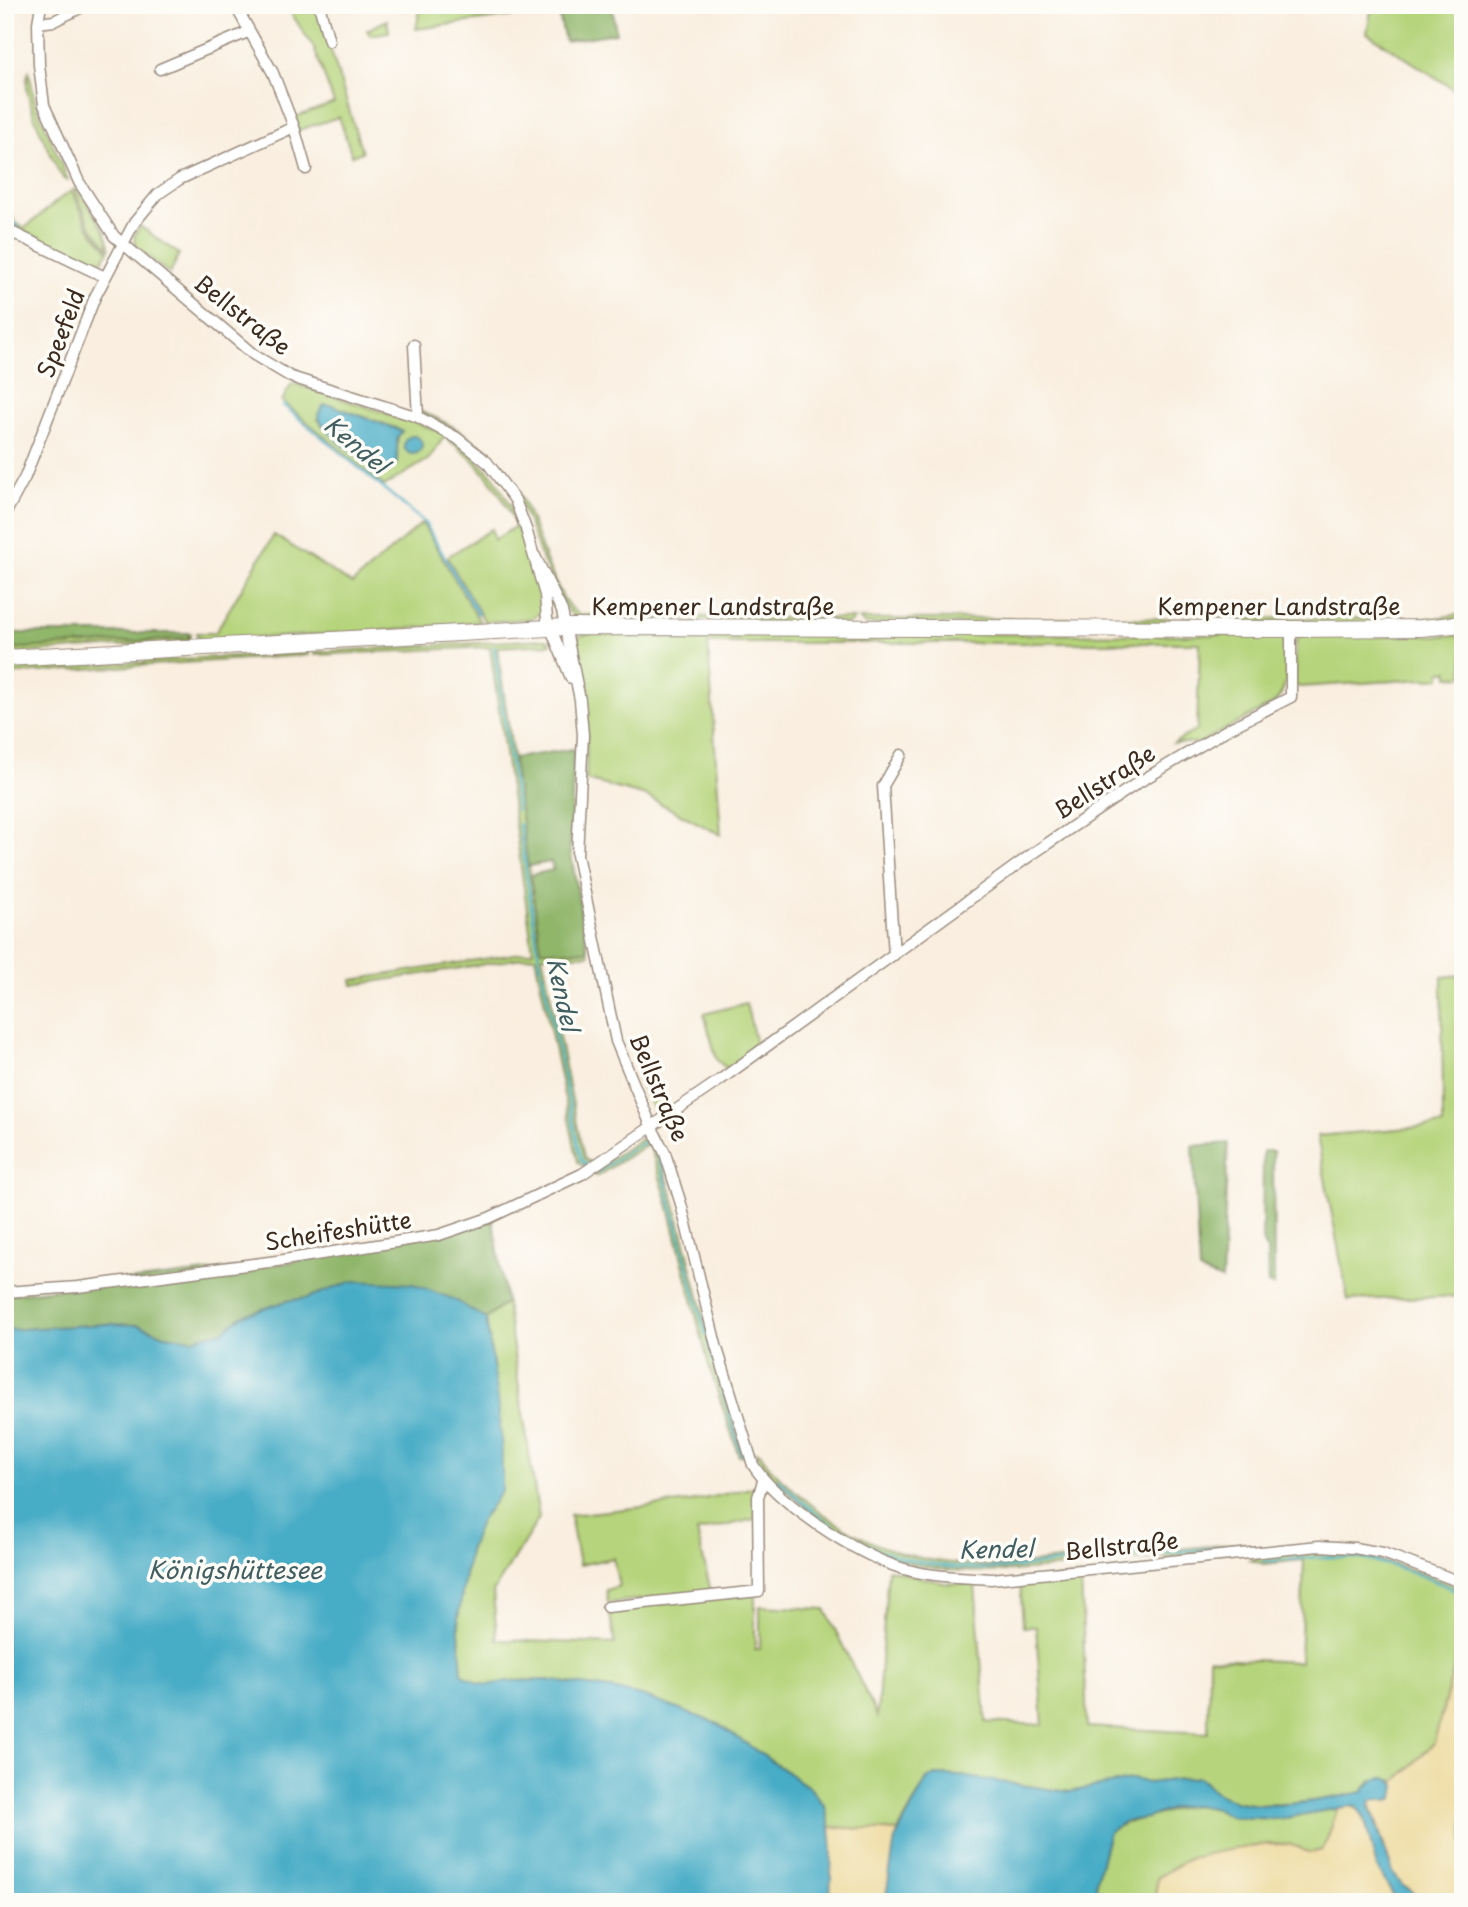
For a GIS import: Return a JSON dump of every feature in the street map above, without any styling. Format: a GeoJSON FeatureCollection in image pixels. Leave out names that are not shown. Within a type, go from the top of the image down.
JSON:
{"type":"FeatureCollection","features":[{"type":"Feature","properties":{"kind":"street","name":"Bellstraße"},"geometry":{"type":"LineString","coordinates":[[40,5],[39,65],[44,105],[79,182],[114,236],[254,355],[290,377],[418,417],[457,438],[487,461],[515,500],[580,700],[583,735],[577,855],[616,1041],[670,1166],[716,1345],[753,1465],[763,1481],[819,1525],[855,1548],[901,1568],[943,1576],[991,1579],[1318,1546],[1383,1553],[1463,1583]]}},
{"type":"Feature","properties":{"kind":"street"},"geometry":{"type":"LineString","coordinates":[[38,23],[54,22],[86,5]]}},
{"type":"Feature","properties":{"kind":"street"},"geometry":{"type":"LineString","coordinates":[[236,5],[248,32],[273,73],[294,127],[306,169]]}},
{"type":"Feature","properties":{"kind":"street"},"geometry":{"type":"LineString","coordinates":[[319,5],[329,41]]}},
{"type":"Feature","properties":{"kind":"street"},"geometry":{"type":"LineString","coordinates":[[160,69],[248,32]]}},
{"type":"Feature","properties":{"kind":"street","name":"Speefeld"},"geometry":{"type":"LineString","coordinates":[[5,514],[25,477],[105,276],[134,223],[158,194],[180,179],[294,127]]}},
{"type":"Feature","properties":{"kind":"street"},"geometry":{"type":"LineString","coordinates":[[5,229],[105,276]]}},
{"type":"Feature","properties":{"kind":"street"},"geometry":{"type":"LineString","coordinates":[[414,345],[418,417]]}},
{"type":"Feature","properties":{"kind":"street","name":"Bellstraße"},"geometry":{"type":"LineString","coordinates":[[535,556],[562,611],[558,627],[580,700]]}},
{"type":"Feature","properties":{"kind":"street","name":"Kempener Landstraße"},"geometry":{"type":"LineString","coordinates":[[1421,628],[1463,624]]}},
{"type":"Feature","properties":{"kind":"street","name":"Kempener Landstraße"},"geometry":{"type":"LineString","coordinates":[[5,658],[558,627],[1421,628],[1463,631]]}},
{"type":"Feature","properties":{"kind":"street","name":"Bellstraße"},"geometry":{"type":"LineString","coordinates":[[652,1128],[1034,852],[1136,784],[1230,728],[1291,697],[1291,629]]}},
{"type":"Feature","properties":{"kind":"street"},"geometry":{"type":"LineString","coordinates":[[894,955],[883,786],[901,755]]}},
{"type":"Feature","properties":{"kind":"street","name":"Scheifeshütte"},"geometry":{"type":"LineString","coordinates":[[5,1292],[78,1287],[284,1260],[439,1235],[489,1218],[582,1174],[652,1128]]}},
{"type":"Feature","properties":{"kind":"street"},"geometry":{"type":"LineString","coordinates":[[607,1607],[759,1591],[758,1497],[763,1481]]}},
{"type":"Feature","properties":{"kind":"green space"},"geometry":{"type":"Polygon","coordinates":[[[300,5],[317,5],[362,152],[352,156],[339,117],[299,130],[295,117],[334,103],[314,48],[289,10],[300,5]]]}},
{"type":"Feature","properties":{"kind":"green space"},"geometry":{"type":"Polygon","coordinates":[[[421,5],[594,5],[416,29],[421,5]]]}},
{"type":"Feature","properties":{"kind":"green space"},"geometry":{"type":"Polygon","coordinates":[[[612,5],[616,33],[565,41],[558,11],[612,5]]]}},
{"type":"Feature","properties":{"kind":"green space"},"geometry":{"type":"Polygon","coordinates":[[[1372,5],[1463,5],[1463,95],[1367,33],[1372,5]]]}},
{"type":"Feature","properties":{"kind":"green space"},"geometry":{"type":"Polygon","coordinates":[[[387,20],[389,32],[370,35],[367,30],[387,20]]]}},
{"type":"Feature","properties":{"kind":"green space"},"geometry":{"type":"Polygon","coordinates":[[[29,71],[35,103],[68,180],[59,172],[31,107],[27,81],[29,71]]]}},
{"type":"Feature","properties":{"kind":"green space"},"geometry":{"type":"Polygon","coordinates":[[[77,188],[105,231],[110,249],[91,227],[74,189],[77,188]]]}},
{"type":"Feature","properties":{"kind":"green space"},"geometry":{"type":"Polygon","coordinates":[[[72,191],[89,228],[109,251],[102,261],[90,262],[5,222],[5,204],[16,223],[25,228],[72,191]]]}},
{"type":"Feature","properties":{"kind":"green space"},"geometry":{"type":"Polygon","coordinates":[[[140,226],[179,254],[170,274],[136,247],[134,237],[140,226]]]}},
{"type":"Feature","properties":{"kind":"green space"},"geometry":{"type":"Polygon","coordinates":[[[292,383],[446,434],[473,455],[494,477],[514,511],[542,594],[542,612],[530,619],[485,622],[447,557],[492,529],[494,540],[516,526],[503,499],[487,476],[456,446],[444,437],[429,459],[384,486],[282,401],[292,383]],[[331,405],[318,419],[364,461],[390,469],[397,463],[396,428],[331,405]]]}},
{"type":"Feature","properties":{"kind":"green space"},"geometry":{"type":"Polygon","coordinates":[[[419,411],[464,434],[501,467],[525,505],[560,592],[570,607],[580,615],[854,619],[849,624],[576,618],[561,600],[519,501],[497,468],[455,430],[419,411]]]}},
{"type":"Feature","properties":{"kind":"green space"},"geometry":{"type":"Polygon","coordinates":[[[422,523],[480,622],[200,642],[196,633],[215,633],[274,535],[352,584],[422,523]]]}},
{"type":"Feature","properties":{"kind":"green space"},"geometry":{"type":"Polygon","coordinates":[[[1463,614],[1463,620],[1440,623],[864,624],[859,619],[1437,618],[1463,614]]]}},
{"type":"Feature","properties":{"kind":"green space"},"geometry":{"type":"Polygon","coordinates":[[[5,633],[188,633],[188,638],[5,649],[5,633]]]}},
{"type":"Feature","properties":{"kind":"green space"},"geometry":{"type":"Polygon","coordinates":[[[188,633],[191,633],[189,641],[5,654],[5,649],[188,638],[188,633]]]}},
{"type":"Feature","properties":{"kind":"green space"},"geometry":{"type":"Polygon","coordinates":[[[587,633],[1285,635],[1289,661],[1286,680],[1275,703],[1200,743],[1174,743],[1197,729],[1200,643],[708,643],[721,835],[646,796],[586,780],[587,714],[573,643],[587,633]]]}},
{"type":"Feature","properties":{"kind":"green space"},"geometry":{"type":"Polygon","coordinates":[[[1307,633],[1463,636],[1463,676],[1449,677],[1449,671],[1441,671],[1441,678],[1299,687],[1295,684],[1296,643],[1299,636],[1307,633]]]}},
{"type":"Feature","properties":{"kind":"green space"},"geometry":{"type":"Polygon","coordinates":[[[547,639],[551,644],[497,647],[541,950],[588,951],[589,955],[542,955],[584,1158],[592,1164],[586,1168],[578,1162],[535,956],[353,985],[352,980],[533,951],[490,647],[314,655],[314,652],[547,639]]]}},
{"type":"Feature","properties":{"kind":"green space"},"geometry":{"type":"Polygon","coordinates":[[[308,652],[309,655],[5,674],[5,669],[308,652]]]}},
{"type":"Feature","properties":{"kind":"green space"},"geometry":{"type":"Polygon","coordinates":[[[574,749],[570,849],[588,951],[541,950],[530,875],[553,870],[551,862],[528,866],[513,758],[574,749]]]}},
{"type":"Feature","properties":{"kind":"green space"},"geometry":{"type":"Polygon","coordinates":[[[1463,975],[1463,1296],[1348,1300],[1317,1136],[1443,1125],[1442,977],[1463,975]]]}},
{"type":"Feature","properties":{"kind":"green space"},"geometry":{"type":"Polygon","coordinates":[[[746,1003],[757,1048],[728,1070],[717,1060],[704,1014],[746,1003]]]}},
{"type":"Feature","properties":{"kind":"green space"},"geometry":{"type":"Polygon","coordinates":[[[653,1069],[670,1112],[657,1118],[637,1076],[653,1069]]]}},
{"type":"Feature","properties":{"kind":"green space"},"geometry":{"type":"Polygon","coordinates":[[[647,1135],[653,1135],[673,1197],[717,1366],[744,1456],[739,1456],[709,1366],[667,1200],[649,1143],[597,1176],[591,1172],[647,1135]]]}},
{"type":"Feature","properties":{"kind":"green space"},"geometry":{"type":"Polygon","coordinates":[[[1228,1143],[1222,1280],[1199,1271],[1193,1146],[1228,1143]]]}},
{"type":"Feature","properties":{"kind":"green space"},"geometry":{"type":"Polygon","coordinates":[[[1263,1151],[1273,1151],[1274,1286],[1268,1284],[1267,1251],[1262,1241],[1263,1151]]]}},
{"type":"Feature","properties":{"kind":"green space"},"geometry":{"type":"Polygon","coordinates":[[[493,1220],[506,1302],[486,1319],[453,1299],[307,1298],[287,1301],[242,1316],[223,1331],[192,1339],[165,1335],[138,1325],[107,1324],[5,1330],[5,1295],[287,1263],[493,1220]]]}},
{"type":"Feature","properties":{"kind":"green space"},"geometry":{"type":"Polygon","coordinates":[[[506,1302],[539,1518],[493,1592],[497,1640],[615,1644],[609,1609],[755,1594],[755,1649],[760,1649],[760,1606],[825,1609],[877,1716],[888,1569],[944,1583],[975,1585],[986,1722],[1043,1725],[1036,1627],[1023,1627],[1020,1582],[1081,1576],[1087,1727],[1208,1733],[1209,1658],[1300,1662],[1304,1560],[1264,1564],[1250,1560],[1278,1554],[1332,1553],[1359,1556],[1411,1569],[1463,1590],[1463,1644],[1459,1649],[1434,1743],[1395,1782],[1371,1780],[1363,1792],[1289,1804],[1250,1804],[1233,1800],[1219,1794],[1198,1777],[1147,1783],[1135,1779],[1069,1792],[960,1776],[935,1775],[927,1779],[898,1831],[830,1827],[825,1806],[810,1788],[718,1724],[645,1697],[616,1690],[547,1680],[507,1681],[489,1685],[478,1683],[462,1674],[458,1618],[469,1551],[480,1522],[502,1490],[497,1392],[486,1319],[506,1302]]]}},
{"type":"Feature","properties":{"kind":"green space"},"geometry":{"type":"Polygon","coordinates":[[[755,1452],[760,1453],[773,1471],[801,1496],[846,1529],[893,1551],[943,1562],[999,1566],[1244,1543],[1241,1550],[1047,1569],[939,1569],[904,1562],[871,1550],[838,1532],[777,1482],[755,1452]]]}},
{"type":"Feature","properties":{"kind":"green space"},"geometry":{"type":"Polygon","coordinates":[[[755,1487],[755,1519],[697,1532],[711,1592],[608,1603],[606,1590],[619,1586],[613,1558],[579,1565],[570,1515],[690,1502],[755,1487]]]}},
{"type":"Feature","properties":{"kind":"green space"},"geometry":{"type":"Polygon","coordinates":[[[1195,1805],[1217,1809],[1231,1817],[1280,1819],[1338,1808],[1322,1850],[1308,1853],[1282,1844],[1208,1854],[1187,1860],[1158,1877],[1154,1902],[1097,1902],[1096,1881],[1109,1832],[1130,1822],[1195,1805]]]}},
{"type":"Feature","properties":{"kind":"sand"},"geometry":{"type":"Polygon","coordinates":[[[1463,1644],[1463,1902],[1418,1902],[1413,1892],[1403,1886],[1393,1873],[1370,1802],[1375,1799],[1387,1801],[1396,1786],[1395,1782],[1434,1743],[1459,1649],[1463,1644]]]}},
{"type":"Feature","properties":{"kind":"sand"},"geometry":{"type":"Polygon","coordinates":[[[1349,1806],[1360,1809],[1388,1887],[1397,1902],[1154,1902],[1158,1877],[1195,1857],[1239,1848],[1282,1844],[1296,1846],[1308,1852],[1322,1850],[1338,1808],[1349,1806]]]}},
{"type":"Feature","properties":{"kind":"sand"},"geometry":{"type":"Polygon","coordinates":[[[830,1827],[898,1831],[885,1902],[830,1902],[830,1827]]]}},
{"type":"Feature","properties":{"kind":"water"},"geometry":{"type":"Polygon","coordinates":[[[324,405],[331,405],[402,431],[397,439],[397,463],[386,470],[346,447],[321,422],[318,414],[324,405]]]}},
{"type":"Feature","properties":{"kind":"water"},"geometry":{"type":"Polygon","coordinates":[[[413,436],[421,441],[422,445],[417,453],[413,454],[405,449],[404,445],[409,437],[413,436]]]}},
{"type":"Feature","properties":{"kind":"water","name":"Königshüttesee"},"geometry":{"type":"Polygon","coordinates":[[[353,1281],[413,1284],[453,1299],[486,1319],[497,1392],[502,1490],[480,1522],[469,1551],[458,1618],[462,1674],[478,1683],[489,1685],[507,1681],[547,1680],[616,1690],[645,1697],[718,1724],[810,1788],[825,1806],[832,1850],[830,1902],[5,1902],[5,1330],[107,1324],[138,1325],[165,1335],[192,1339],[223,1331],[242,1316],[287,1301],[307,1298],[353,1281]]]}},
{"type":"Feature","properties":{"kind":"water"},"geometry":{"type":"Polygon","coordinates":[[[935,1775],[960,1776],[1069,1792],[1135,1779],[1147,1783],[1198,1777],[1220,1795],[1234,1801],[1270,1805],[1310,1802],[1363,1792],[1378,1778],[1387,1778],[1396,1786],[1394,1798],[1370,1802],[1370,1807],[1393,1873],[1403,1886],[1413,1892],[1418,1902],[1397,1902],[1376,1865],[1364,1816],[1356,1807],[1280,1819],[1231,1817],[1217,1809],[1195,1805],[1176,1807],[1147,1818],[1126,1821],[1109,1832],[1096,1881],[1097,1902],[885,1902],[895,1839],[927,1779],[935,1775]]]}},
{"type":"Feature","properties":{"kind":"waterway","name":"Kendel"},"geometry":{"type":"LineString","coordinates":[[5,210],[19,227]]}},
{"type":"Feature","properties":{"kind":"waterway","name":"Kendel"},"geometry":{"type":"LineString","coordinates":[[283,405],[424,522],[478,614]]}},
{"type":"Feature","properties":{"kind":"waterway","name":"Kendel"},"geometry":{"type":"LineString","coordinates":[[494,647],[517,810]]}},
{"type":"Feature","properties":{"kind":"waterway","name":"Kendel"},"geometry":{"type":"LineString","coordinates":[[519,824],[539,958],[581,1160],[588,1166]]}},
{"type":"Feature","properties":{"kind":"waterway","name":"Kendel"},"geometry":{"type":"LineString","coordinates":[[594,1170],[597,1172],[651,1137],[706,1336]]}},
{"type":"Feature","properties":{"kind":"waterway","name":"Kendel"},"geometry":{"type":"LineString","coordinates":[[708,1343],[741,1454]]}},
{"type":"Feature","properties":{"kind":"waterway","name":"Kendel"},"geometry":{"type":"LineString","coordinates":[[777,1479],[816,1513],[864,1544],[909,1560],[933,1564],[1006,1568],[1240,1546]]}},
{"type":"Feature","properties":{"kind":"waterway","name":"Kendel"},"geometry":{"type":"LineString","coordinates":[[1263,1561],[1332,1557],[1369,1560],[1410,1572],[1463,1594]]}}]}
